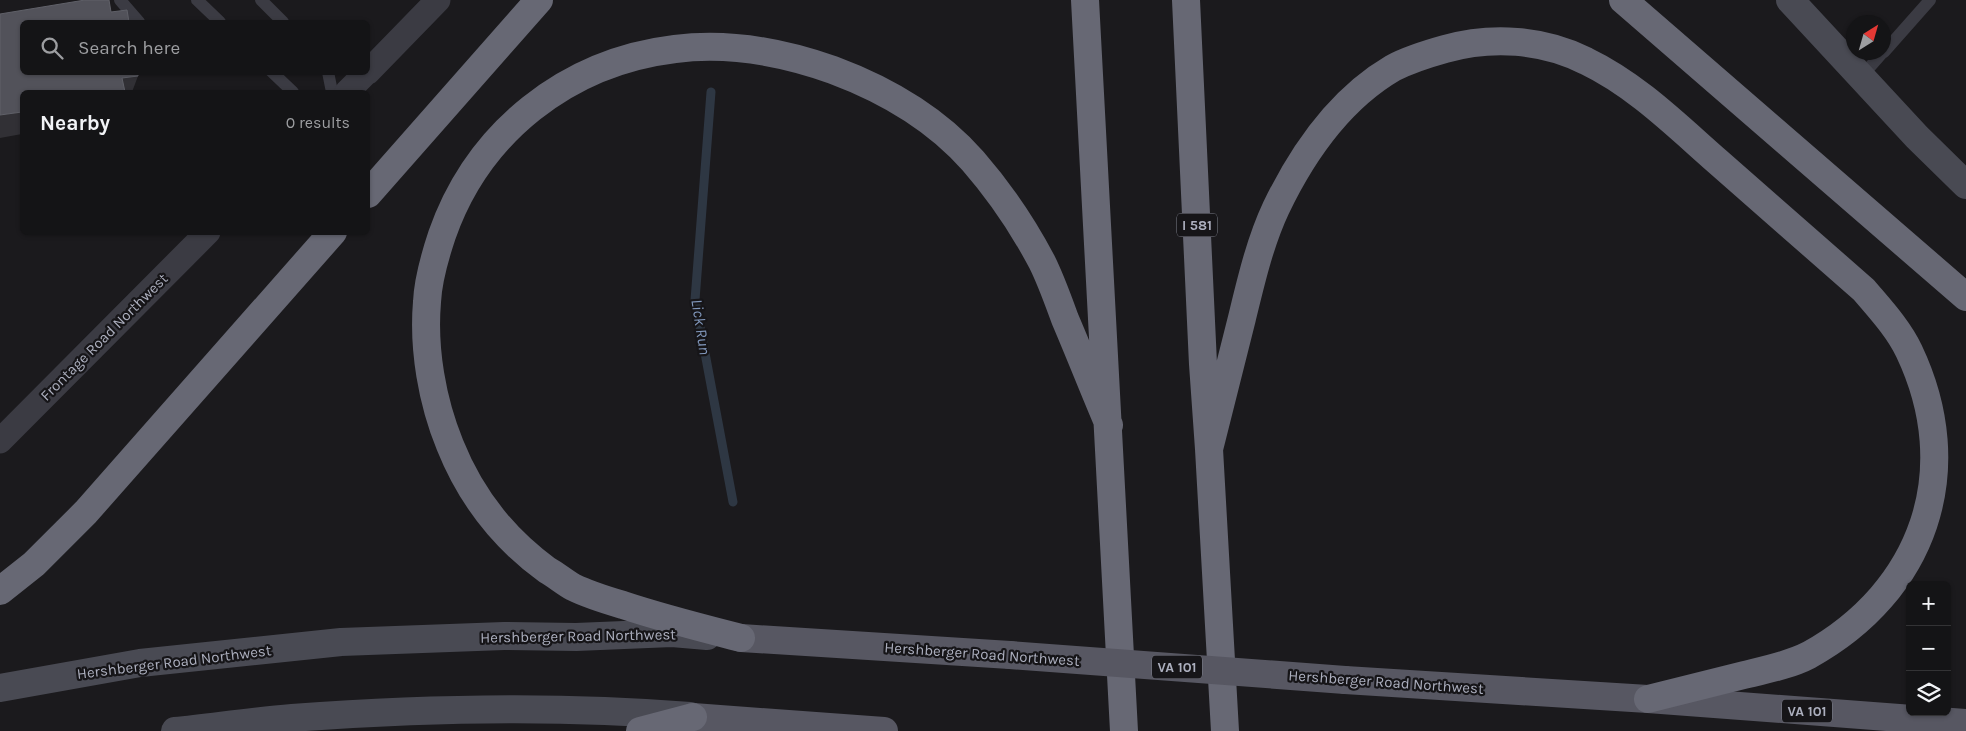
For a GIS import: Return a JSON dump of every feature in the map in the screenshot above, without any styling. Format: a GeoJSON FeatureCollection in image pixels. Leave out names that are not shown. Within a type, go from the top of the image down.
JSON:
{"type":"FeatureCollection","features":[{"type":"Feature","properties":{"kind":"highway"},"geometry":{"type":"LineString","coordinates":[[370,192],[539,0]]}},
{"type":"Feature","properties":{"kind":"highway"},"geometry":{"type":"LineString","coordinates":[[1085,0],[1124,731]]}},
{"type":"Feature","properties":{"kind":"highway","name":"I 581"},"geometry":{"type":"LineString","coordinates":[[1186,0],[1203,364],[1210,449],[1225,731]]}},
{"type":"Feature","properties":{"kind":"highway"},"geometry":{"type":"LineString","coordinates":[[1623,0],[1966,297]]}},
{"type":"Feature","properties":{"kind":"highway"},"geometry":{"type":"LineString","coordinates":[[1210,449],[1253,275],[1275,210],[1302,160],[1335,117],[1362,90],[1394,68],[1421,55],[1458,45],[1487,41],[1516,41],[1551,48],[1592,64],[1614,76],[1653,104],[1864,290],[1891,321],[1908,349],[1924,388],[1934,428],[1935,468],[1929,508],[1915,545],[1896,580],[1870,610],[1847,631],[1807,656],[1773,668],[1648,699]]}},
{"type":"Feature","properties":{"kind":"highway"},"geometry":{"type":"LineString","coordinates":[[741,638],[667,619],[570,586],[534,560],[507,535],[484,507],[460,468],[444,431],[432,380],[426,330],[427,300],[435,256],[450,213],[471,173],[497,140],[521,116],[549,95],[586,73],[629,58],[675,49],[721,46],[758,50],[807,61],[856,79],[902,103],[942,132],[971,159],[1008,205],[1043,264],[1109,425]]}},
{"type":"Feature","properties":{"kind":"highway"},"geometry":{"type":"LineString","coordinates":[[0,591],[34,564],[86,512],[330,235]]}},
{"type":"Feature","properties":{"kind":"highway"},"geometry":{"type":"LineString","coordinates":[[640,731],[693,717]]}},
{"type":"Feature","properties":{"kind":"main road"},"geometry":{"type":"LineString","coordinates":[[1790,0],[1917,138],[1966,185]]}},
{"type":"Feature","properties":{"kind":"main road","name":"Hershberger Road Northwest"},"geometry":{"type":"LineString","coordinates":[[0,688],[140,663],[341,642],[504,636],[576,637],[672,633],[1648,699],[1966,723]]}},
{"type":"Feature","properties":{"kind":"main road"},"geometry":{"type":"LineString","coordinates":[[175,731],[290,718],[445,709],[583,709],[884,731]]}},
{"type":"Feature","properties":{"kind":"street"},"geometry":{"type":"LineString","coordinates":[[370,69],[438,0]]}},
{"type":"Feature","properties":{"kind":"street"},"geometry":{"type":"LineString","coordinates":[[349,90],[364,75]]}},
{"type":"Feature","properties":{"kind":"street","name":"Frontage Road Northwest"},"geometry":{"type":"LineString","coordinates":[[0,441],[205,235]]}},
{"type":"Feature","properties":{"kind":"lane"},"geometry":{"type":"LineString","coordinates":[[120,0],[137,20]]}},
{"type":"Feature","properties":{"kind":"lane"},"geometry":{"type":"LineString","coordinates":[[197,0],[218,20]]}},
{"type":"Feature","properties":{"kind":"lane"},"geometry":{"type":"LineString","coordinates":[[260,0],[281,20]]}},
{"type":"Feature","properties":{"kind":"lane"},"geometry":{"type":"LineString","coordinates":[[1891,43],[1930,0]]}},
{"type":"Feature","properties":{"kind":"lane"},"geometry":{"type":"LineString","coordinates":[[1861,77],[1876,60]]}},
{"type":"Feature","properties":{"kind":"lane"},"geometry":{"type":"LineString","coordinates":[[275,75],[291,90]]}},
{"type":"Feature","properties":{"kind":"lane"},"geometry":{"type":"LineString","coordinates":[[329,75],[332,90]]}},
{"type":"Feature","properties":{"kind":"building"},"geometry":{"type":"Polygon","coordinates":[[[85,0],[109,0],[111,12],[127,10],[129,20],[20,20],[20,75],[138,76],[122,78],[125,90],[20,90],[20,112],[0,115],[0,14],[85,0]]]}},
{"type":"Feature","properties":{"kind":"waterway","name":"Lick Run"},"geometry":{"type":"LineString","coordinates":[[711,92],[695,300],[733,502]]}}]}
